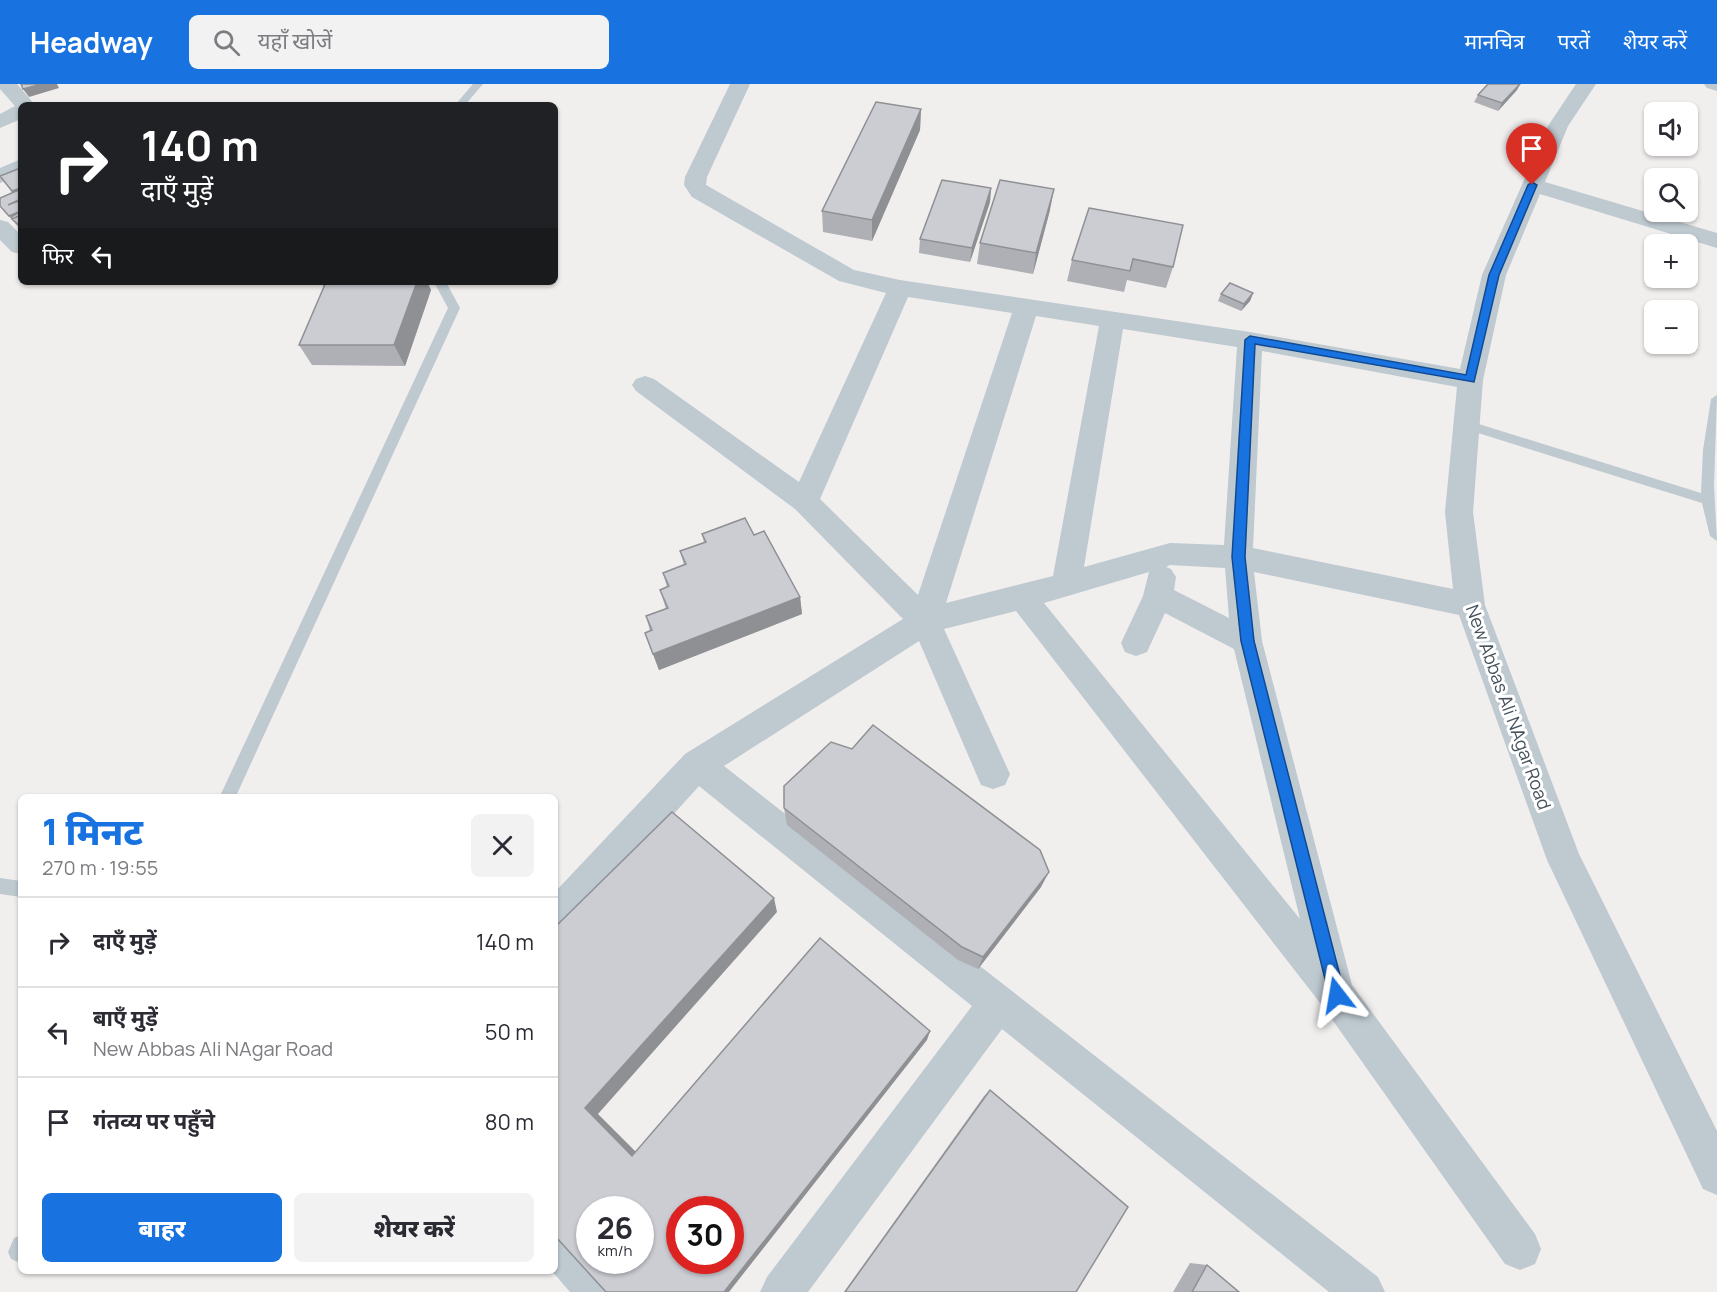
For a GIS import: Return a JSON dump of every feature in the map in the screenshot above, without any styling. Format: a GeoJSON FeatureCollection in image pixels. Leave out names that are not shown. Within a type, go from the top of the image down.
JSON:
{"type":"FeatureCollection","features":[{"type":"Feature","properties":{"kind":"street"},"geometry":{"type":"LineString","coordinates":[[6,84],[22,102]]}},
{"type":"Feature","properties":{"kind":"street"},"geometry":{"type":"LineString","coordinates":[[740,84],[696,177],[695,185],[700,192],[847,276],[900,288],[1250,340],[1470,380]]}},
{"type":"Feature","properties":{"kind":"street","name":"New Abbas Ali NAgar Road"},"geometry":{"type":"LineString","coordinates":[[1587,84],[1558,126],[1494,275],[1470,380],[1459,512],[1470,605],[1564,860],[1717,1175]]}},
{"type":"Feature","properties":{"kind":"street"},"geometry":{"type":"LineString","coordinates":[[0,122],[18,113]]}},
{"type":"Feature","properties":{"kind":"street"},"geometry":{"type":"LineString","coordinates":[[1532,185],[1717,241]]}},
{"type":"Feature","properties":{"kind":"street"},"geometry":{"type":"LineString","coordinates":[[0,227],[18,245]]}},
{"type":"Feature","properties":{"kind":"street"},"geometry":{"type":"LineString","coordinates":[[805,501],[900,288]]}},
{"type":"Feature","properties":{"kind":"street"},"geometry":{"type":"LineString","coordinates":[[925,621],[1026,308]]}},
{"type":"Feature","properties":{"kind":"street"},"geometry":{"type":"LineString","coordinates":[[1066,584],[1112,321]]}},
{"type":"Feature","properties":{"kind":"street"},"geometry":{"type":"LineString","coordinates":[[1250,340],[1238,557],[1247,641],[1337,995]]}},
{"type":"Feature","properties":{"kind":"street"},"geometry":{"type":"LineString","coordinates":[[645,386],[805,501],[925,621],[993,774]]}},
{"type":"Feature","properties":{"kind":"street"},"geometry":{"type":"LineString","coordinates":[[1136,643],[1158,596],[1160,581],[1170,554]]}},
{"type":"Feature","properties":{"kind":"street"},"geometry":{"type":"LineString","coordinates":[[558,915],[697,765],[925,621],[1022,597],[1170,554],[1238,557],[1470,605]]}},
{"type":"Feature","properties":{"kind":"street"},"geometry":{"type":"LineString","coordinates":[[1158,596],[1247,641]]}},
{"type":"Feature","properties":{"kind":"street"},"geometry":{"type":"LineString","coordinates":[[1022,597],[1337,995],[1520,1249]]}},
{"type":"Feature","properties":{"kind":"street"},"geometry":{"type":"LineString","coordinates":[[697,765],[1364,1292]]}},
{"type":"Feature","properties":{"kind":"street"},"geometry":{"type":"LineString","coordinates":[[782,1292],[998,1003]]}},
{"type":"Feature","properties":{"kind":"street"},"geometry":{"type":"LineString","coordinates":[[558,1247],[599,1292]]}},
{"type":"Feature","properties":{"kind":"lane"},"geometry":{"type":"LineString","coordinates":[[463,102],[478,84]]}},
{"type":"Feature","properties":{"kind":"lane"},"geometry":{"type":"LineString","coordinates":[[229,794],[454,308],[442,285]]}},
{"type":"Feature","properties":{"kind":"lane"},"geometry":{"type":"LineString","coordinates":[[1717,399],[1706,477],[1708,500],[1717,536]]}},
{"type":"Feature","properties":{"kind":"lane"},"geometry":{"type":"LineString","coordinates":[[1466,425],[1708,500]]}},
{"type":"Feature","properties":{"kind":"lane"},"geometry":{"type":"LineString","coordinates":[[0,886],[18,889]]}},
{"type":"Feature","properties":{"kind":"building"},"geometry":{"type":"Polygon","coordinates":[[[21,84],[42,84],[23,89],[21,84]]]}},
{"type":"Feature","properties":{"kind":"building"},"geometry":{"type":"Polygon","coordinates":[[[1488,84],[1520,84],[1502,103],[1478,95],[1488,84]]]}},
{"type":"Feature","properties":{"kind":"building"},"geometry":{"type":"Polygon","coordinates":[[[876,102],[921,109],[872,220],[822,211],[876,102]]]}},
{"type":"Feature","properties":{"kind":"building"},"geometry":{"type":"Polygon","coordinates":[[[18,169],[18,189],[12,191],[0,176],[18,169]]]}},
{"type":"Feature","properties":{"kind":"building"},"geometry":{"type":"Polygon","coordinates":[[[942,180],[991,188],[972,248],[920,239],[942,180]]]}},
{"type":"Feature","properties":{"kind":"building"},"geometry":{"type":"Polygon","coordinates":[[[1000,180],[1054,189],[1036,253],[980,243],[1000,180]]]}},
{"type":"Feature","properties":{"kind":"building"},"geometry":{"type":"Polygon","coordinates":[[[18,190],[18,200],[8,205],[18,201],[18,212],[9,216],[0,206],[0,198],[18,190]]]}},
{"type":"Feature","properties":{"kind":"building"},"geometry":{"type":"Polygon","coordinates":[[[1089,208],[1183,225],[1173,267],[1133,259],[1130,271],[1072,260],[1089,208]]]}},
{"type":"Feature","properties":{"kind":"building"},"geometry":{"type":"Polygon","coordinates":[[[18,216],[18,224],[12,219],[18,216]]]}},
{"type":"Feature","properties":{"kind":"building"},"geometry":{"type":"Polygon","coordinates":[[[1230,283],[1253,293],[1244,304],[1221,294],[1230,283]]]}},
{"type":"Feature","properties":{"kind":"building"},"geometry":{"type":"Polygon","coordinates":[[[325,285],[416,285],[394,345],[299,345],[325,285]]]}},
{"type":"Feature","properties":{"kind":"building"},"geometry":{"type":"Polygon","coordinates":[[[745,518],[754,535],[764,531],[800,597],[653,654],[645,633],[652,630],[646,616],[668,608],[660,590],[669,586],[663,573],[686,564],[680,551],[706,542],[702,534],[745,518]]]}},
{"type":"Feature","properties":{"kind":"building"},"geometry":{"type":"Polygon","coordinates":[[[873,725],[1040,850],[1049,872],[983,957],[962,947],[784,808],[784,786],[831,742],[852,749],[873,725]]]}},
{"type":"Feature","properties":{"kind":"building"},"geometry":{"type":"Polygon","coordinates":[[[672,812],[774,898],[585,1108],[632,1156],[820,938],[930,1031],[744,1267],[744,1196],[666,1196],[666,1274],[738,1274],[724,1292],[606,1292],[590,1274],[654,1274],[654,1196],[576,1196],[576,1259],[558,1239],[558,924],[672,812]]]}},
{"type":"Feature","properties":{"kind":"building"},"geometry":{"type":"Polygon","coordinates":[[[990,1090],[1128,1207],[1076,1292],[845,1292],[990,1090]]]}},
{"type":"Feature","properties":{"kind":"building"},"geometry":{"type":"Polygon","coordinates":[[[1207,1265],[1239,1292],[1192,1292],[1207,1265]]]}},
{"type":"Feature","properties":{"kind":"route"},"geometry":{"type":"LineString","coordinates":[[1337,995],[1247,641],[1238,557],[1250,340],[1470,380],[1494,275],[1532,185]]}}]}
